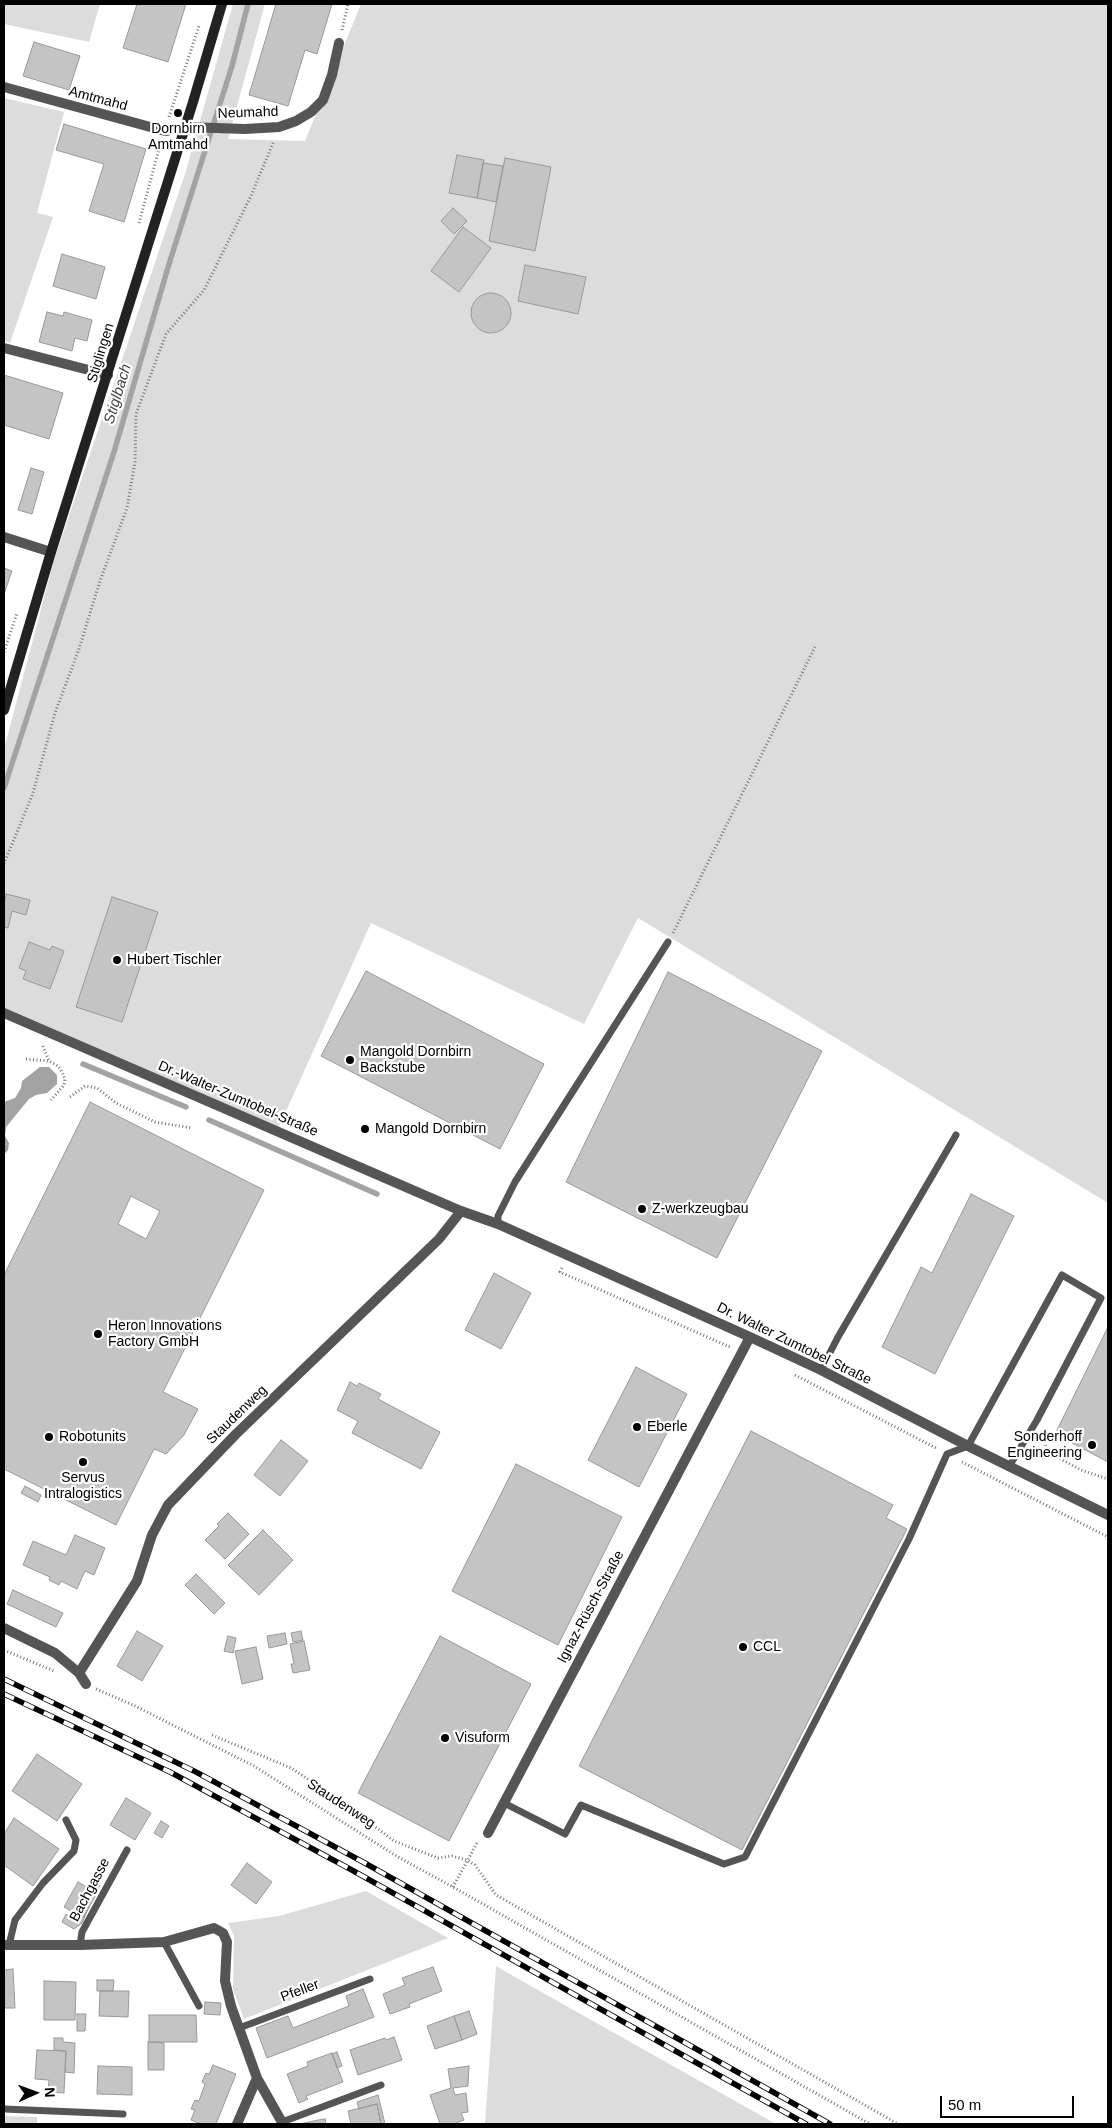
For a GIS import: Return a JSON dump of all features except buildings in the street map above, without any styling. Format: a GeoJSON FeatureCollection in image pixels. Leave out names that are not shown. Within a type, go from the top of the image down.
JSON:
{"type":"FeatureCollection","features":[{"type":"Feature","properties":{"kind":"main road","name":"Stiglingen"},"geometry":{"type":"LineString","coordinates":[[4,710],[51,552],[186,127],[222,4]]}},
{"type":"Feature","properties":{"kind":"street","name":"Neumahd"},"geometry":{"type":"LineString","coordinates":[[186,127],[279,128],[304,117],[323,100],[332,75],[339,43]]}},
{"type":"Feature","properties":{"kind":"street","name":"Amtmahd"},"geometry":{"type":"LineString","coordinates":[[4,87],[130,117],[165,131],[186,127]]}},
{"type":"Feature","properties":{"kind":"street"},"geometry":{"type":"LineString","coordinates":[[4,348],[108,375]]}},
{"type":"Feature","properties":{"kind":"street"},"geometry":{"type":"LineString","coordinates":[[4,537],[51,552]]}},
{"type":"Feature","properties":{"kind":"street","name":"Dr.-Walter-Zumtobel-Straße"},"geometry":{"type":"LineString","coordinates":[[4,1013],[461,1211]]}},
{"type":"Feature","properties":{"kind":"street","name":"Dr. Walter Zumtobel Straße"},"geometry":{"type":"LineString","coordinates":[[461,1211],[498,1224],[821,1370],[968,1446],[1010,1465],[1108,1515]]}},
{"type":"Feature","properties":{"kind":"street","name":"Staudenweg"},"geometry":{"type":"LineString","coordinates":[[79,1673],[137,1581],[152,1535],[168,1505],[236,1434],[439,1239],[457,1219],[461,1211]]}},
{"type":"Feature","properties":{"kind":"street","name":"Ignaz-Rüsch-Straße"},"geometry":{"type":"LineString","coordinates":[[488,1833],[575,1666],[744,1353],[750,1337]]}},
{"type":"Feature","properties":{"kind":"street"},"geometry":{"type":"LineString","coordinates":[[4,1628],[55,1653],[79,1673],[86,1684]]}},
{"type":"Feature","properties":{"kind":"street"},"geometry":{"type":"LineString","coordinates":[[6,1945],[164,1942],[214,1928],[223,1933],[226,1942],[225,1981],[231,2006],[257,2078],[283,2123]]}},
{"type":"Feature","properties":{"kind":"street"},"geometry":{"type":"LineString","coordinates":[[238,2124],[257,2078]]}},
{"type":"Feature","properties":{"kind":"lane"},"geometry":{"type":"LineString","coordinates":[[498,1224],[498,1216],[515,1182],[668,942]]}},
{"type":"Feature","properties":{"kind":"lane"},"geometry":{"type":"LineString","coordinates":[[821,1370],[843,1328],[956,1135]]}},
{"type":"Feature","properties":{"kind":"lane"},"geometry":{"type":"LineString","coordinates":[[504,1803],[565,1834],[581,1805],[724,1864],[745,1857],[909,1539],[947,1454],[968,1446],[1062,1275],[1102,1298],[1037,1420],[1010,1465]]}},
{"type":"Feature","properties":{"kind":"lane"},"geometry":{"type":"LineString","coordinates":[[6,1945],[15,1920],[43,1883],[74,1852],[76,1840],[66,1820]]}},
{"type":"Feature","properties":{"kind":"lane","name":"Bachgasse"},"geometry":{"type":"LineString","coordinates":[[80,1945],[82,1932],[127,1850]]}},
{"type":"Feature","properties":{"kind":"lane"},"geometry":{"type":"LineString","coordinates":[[164,1942],[199,2006]]}},
{"type":"Feature","properties":{"kind":"lane","name":"Pfeller"},"geometry":{"type":"LineString","coordinates":[[239,2028],[370,1979]]}},
{"type":"Feature","properties":{"kind":"lane"},"geometry":{"type":"LineString","coordinates":[[283,2123],[381,2085]]}},
{"type":"Feature","properties":{"kind":"lane"},"geometry":{"type":"LineString","coordinates":[[4,2109],[123,2114]]}},
{"type":"Feature","properties":{"kind":"path"},"geometry":{"type":"LineString","coordinates":[[339,43],[348,4]]}},
{"type":"Feature","properties":{"kind":"path"},"geometry":{"type":"LineString","coordinates":[[136,232],[165,131],[201,20]]}},
{"type":"Feature","properties":{"kind":"path"},"geometry":{"type":"LineString","coordinates":[[4,864],[33,793],[56,713],[79,649],[100,581],[127,508],[134,462],[136,414],[166,334],[204,290],[250,198],[279,128]]}},
{"type":"Feature","properties":{"kind":"path"},"geometry":{"type":"LineString","coordinates":[[4,652],[19,607]]}},
{"type":"Feature","properties":{"kind":"path"},"geometry":{"type":"LineString","coordinates":[[668,942],[815,647]]}},
{"type":"Feature","properties":{"kind":"path"},"geometry":{"type":"LineString","coordinates":[[42,1043],[49,1061]]}},
{"type":"Feature","properties":{"kind":"path"},"geometry":{"type":"LineString","coordinates":[[26,1059],[49,1061],[58,1066],[65,1079],[64,1085],[51,1100]]}},
{"type":"Feature","properties":{"kind":"path"},"geometry":{"type":"LineString","coordinates":[[70,1097],[85,1086],[97,1088],[116,1103],[155,1122],[192,1128]]}},
{"type":"Feature","properties":{"kind":"path"},"geometry":{"type":"LineString","coordinates":[[386,1132],[405,1131]]}},
{"type":"Feature","properties":{"kind":"path"},"geometry":{"type":"LineString","coordinates":[[568,1256],[560,1272],[744,1353]]}},
{"type":"Feature","properties":{"kind":"path"},"geometry":{"type":"LineString","coordinates":[[794,1374],[1108,1537]]}},
{"type":"Feature","properties":{"kind":"path"},"geometry":{"type":"LineString","coordinates":[[1037,1420],[1048,1452],[1081,1470],[1108,1479]]}},
{"type":"Feature","properties":{"kind":"path"},"geometry":{"type":"LineString","coordinates":[[4,1650],[60,1674]]}},
{"type":"Feature","properties":{"kind":"path","name":"Staudenweg"},"geometry":{"type":"LineString","coordinates":[[86,1684],[133,1705],[254,1766],[405,1861],[453,1886],[870,2124]]}},
{"type":"Feature","properties":{"kind":"path"},"geometry":{"type":"LineString","coordinates":[[212,1735],[291,1768],[344,1803],[394,1840],[438,1858],[452,1856],[468,1860],[475,1865],[496,1895],[898,2124]]}},
{"type":"Feature","properties":{"kind":"path"},"geometry":{"type":"LineString","coordinates":[[453,1886],[481,1835],[488,1833]]}},
{"type":"Feature","properties":{"kind":"shaded area"},"geometry":{"type":"Polygon","coordinates":[[[4,4],[100,4],[89,42],[4,24],[4,4]]]}},
{"type":"Feature","properties":{"kind":"shaded area"},"geometry":{"type":"Polygon","coordinates":[[[233,4],[265,4],[228,139],[305,141],[361,4],[1108,4],[1108,1203],[638,918],[584,1024],[371,923],[278,1129],[4,1010],[4,749],[54,560],[185,174],[233,4]]]}},
{"type":"Feature","properties":{"kind":"shaded area"},"geometry":{"type":"Polygon","coordinates":[[[4,98],[64,112],[37,213],[53,217],[10,343],[4,341],[4,98]]]}},
{"type":"Feature","properties":{"kind":"shaded area"},"geometry":{"type":"Polygon","coordinates":[[[40,1067],[49,1067],[57,1075],[57,1084],[47,1093],[36,1095],[29,1099],[6,1127],[5,1136],[9,1143],[8,1150],[4,1155],[4,1102],[15,1098],[21,1088],[22,1081],[40,1067]]]}},
{"type":"Feature","properties":{"kind":"shaded area"},"geometry":{"type":"Polygon","coordinates":[[[366,1891],[448,1938],[244,2019],[233,1989],[234,1936],[228,1923],[279,1916],[366,1891]]]}},
{"type":"Feature","properties":{"kind":"shaded area"},"geometry":{"type":"Polygon","coordinates":[[[496,1966],[513,1976],[776,2124],[485,2124],[496,1966]]]}},
{"type":"Feature","properties":{"kind":"shaded area"},"geometry":{"type":"Polygon","coordinates":[[[4,2116],[37,2117],[37,2124],[4,2124],[4,2116]]]}},
{"type":"Feature","properties":{"kind":"waterway","name":"Stiglbach"},"geometry":{"type":"LineString","coordinates":[[4,788],[114,452],[169,264],[232,66],[248,4]]}},
{"type":"Feature","properties":{"kind":"waterway"},"geometry":{"type":"LineString","coordinates":[[83,1064],[186,1107]]}},
{"type":"Feature","properties":{"kind":"waterway"},"geometry":{"type":"LineString","coordinates":[[209,1120],[377,1194]]}},
{"type":"Feature","properties":{"kind":"railway"},"geometry":{"type":"LineString","coordinates":[[4,1679],[196,1772],[363,1862],[830,2124]]}},
{"type":"Feature","properties":{"kind":"railway"},"geometry":{"type":"LineString","coordinates":[[4,1694],[170,1772],[350,1869],[806,2124]]}},
{"type":"Feature","properties":{"kind":"place","name":"Dornbirn Amtmahd"},"geometry":{"type":"Point","coordinates":[178,113]}},
{"type":"Feature","properties":{"kind":"place","name":"Hubert Tischler"},"geometry":{"type":"Point","coordinates":[117,960]}},
{"type":"Feature","properties":{"kind":"place","name":"Mangold Dornbirn Backstube"},"geometry":{"type":"Point","coordinates":[350,1060]}},
{"type":"Feature","properties":{"kind":"place","name":"Mangold Dornbirn"},"geometry":{"type":"Point","coordinates":[365,1129]}},
{"type":"Feature","properties":{"kind":"place","name":"Z-werkzeugbau"},"geometry":{"type":"Point","coordinates":[642,1209]}},
{"type":"Feature","properties":{"kind":"place","name":"Heron Innovations Factory GmbH"},"geometry":{"type":"Point","coordinates":[98,1334]}},
{"type":"Feature","properties":{"kind":"place","name":"Eberle"},"geometry":{"type":"Point","coordinates":[637,1427]}},
{"type":"Feature","properties":{"kind":"place","name":"Robotunits"},"geometry":{"type":"Point","coordinates":[49,1437]}},
{"type":"Feature","properties":{"kind":"place","name":"Sonderhoff Engineering"},"geometry":{"type":"Point","coordinates":[1092,1445]}},
{"type":"Feature","properties":{"kind":"place","name":"Servus Intralogistics"},"geometry":{"type":"Point","coordinates":[83,1462]}},
{"type":"Feature","properties":{"kind":"place","name":"CCL"},"geometry":{"type":"Point","coordinates":[743,1647]}},
{"type":"Feature","properties":{"kind":"place","name":"Visuform"},"geometry":{"type":"Point","coordinates":[445,1738]}}]}
